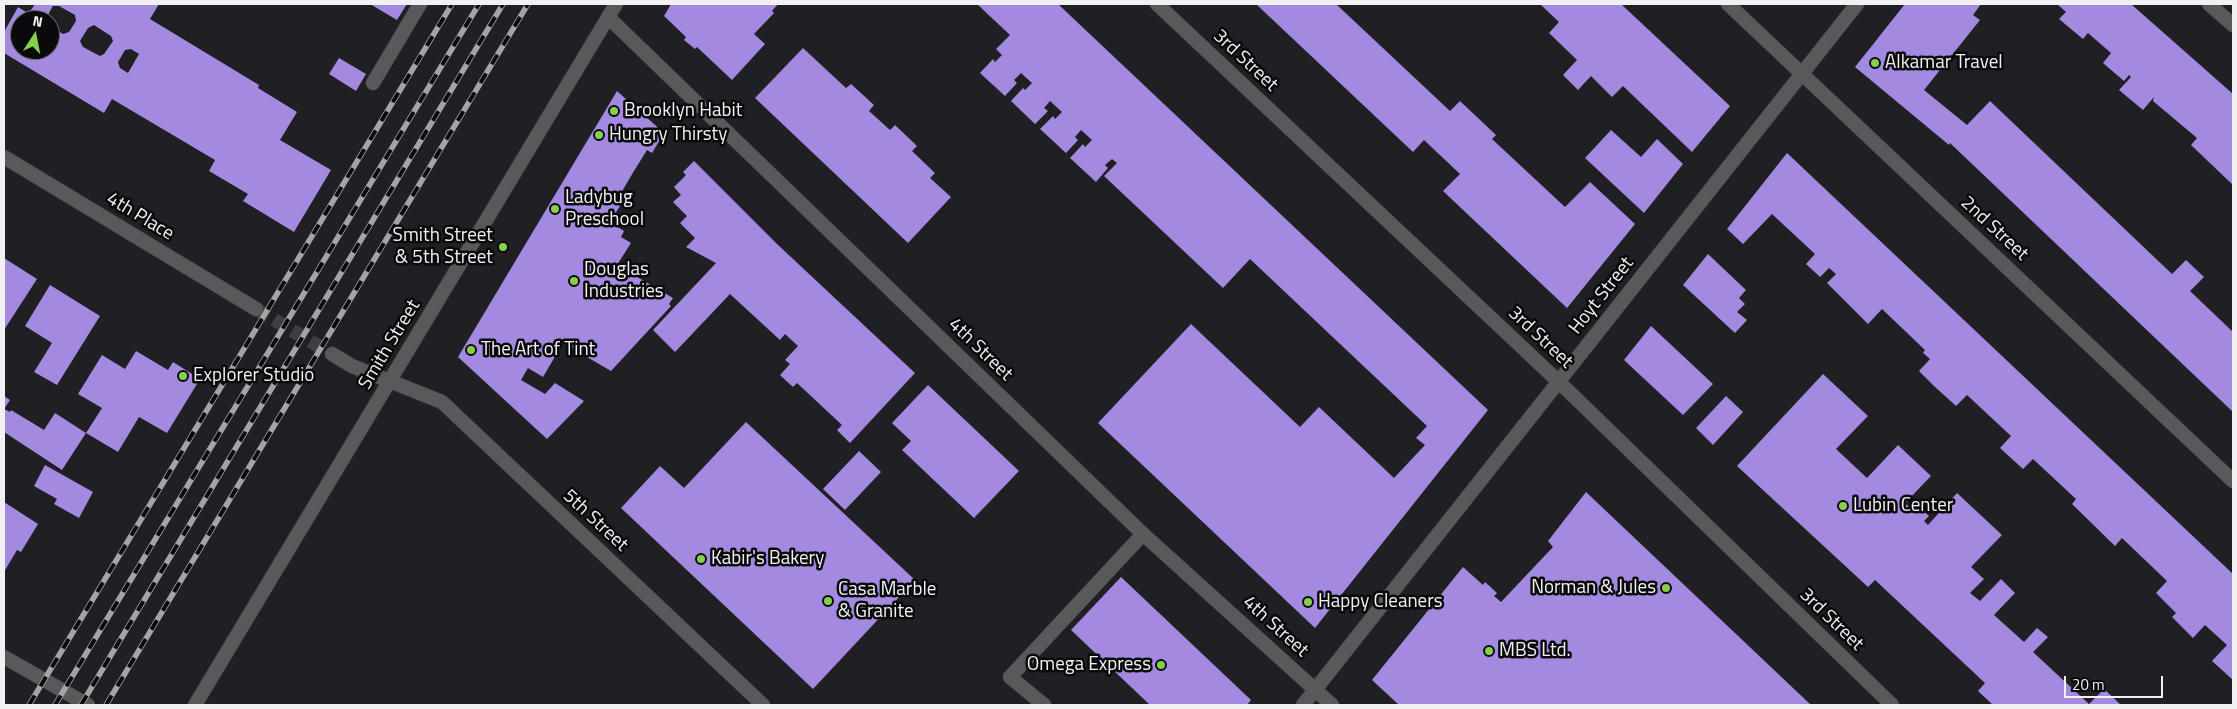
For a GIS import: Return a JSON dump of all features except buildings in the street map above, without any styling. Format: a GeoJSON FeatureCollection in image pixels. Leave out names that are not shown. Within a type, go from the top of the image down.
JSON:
{"type":"FeatureCollection","features":[{"type":"Feature","properties":{"kind":"street"},"geometry":{"type":"LineString","coordinates":[[372,83],[420,4]]}},
{"type":"Feature","properties":{"kind":"street","name":"Smith Street"},"geometry":{"type":"LineString","coordinates":[[195,705],[616,4]]}},
{"type":"Feature","properties":{"kind":"street","name":"3rd Street"},"geometry":{"type":"LineString","coordinates":[[1157,4],[1559,382],[1892,705]]}},
{"type":"Feature","properties":{"kind":"street","name":"2nd Street"},"geometry":{"type":"LineString","coordinates":[[1728,4],[2233,481]]}},
{"type":"Feature","properties":{"kind":"street","name":"Hoyt Street"},"geometry":{"type":"LineString","coordinates":[[1303,705],[1856,4]]}},
{"type":"Feature","properties":{"kind":"street"},"geometry":{"type":"LineString","coordinates":[[2209,4],[2233,25]]}},
{"type":"Feature","properties":{"kind":"street","name":"4th Street"},"geometry":{"type":"LineString","coordinates":[[608,17],[1143,534],[1332,705]]}},
{"type":"Feature","properties":{"kind":"street","name":"4th Place"},"geometry":{"type":"LineString","coordinates":[[4,156],[256,309]]}},
{"type":"Feature","properties":{"kind":"street"},"geometry":{"type":"LineString","coordinates":[[332,354],[352,366],[389,382]]}},
{"type":"Feature","properties":{"kind":"street","name":"5th Street"},"geometry":{"type":"LineString","coordinates":[[389,382],[442,402],[763,705]]}},
{"type":"Feature","properties":{"kind":"street"},"geometry":{"type":"LineString","coordinates":[[1044,705],[1010,677],[1143,534]]}},
{"type":"Feature","properties":{"kind":"street"},"geometry":{"type":"LineString","coordinates":[[4,657],[88,705]]}},
{"type":"Feature","properties":{"kind":"tunnel"},"geometry":{"type":"LineString","coordinates":[[256,309],[332,354]]}},
{"type":"Feature","properties":{"kind":"railway"},"geometry":{"type":"LineString","coordinates":[[29,705],[452,4]]}},
{"type":"Feature","properties":{"kind":"railway"},"geometry":{"type":"LineString","coordinates":[[55,705],[479,4]]}},
{"type":"Feature","properties":{"kind":"railway"},"geometry":{"type":"LineString","coordinates":[[81,705],[503,4]]}},
{"type":"Feature","properties":{"kind":"railway"},"geometry":{"type":"LineString","coordinates":[[106,705],[528,4]]}},
{"type":"Feature","properties":{"kind":"place","name":"Alkamar Travel"},"geometry":{"type":"Point","coordinates":[1875,63]}},
{"type":"Feature","properties":{"kind":"place","name":"Brooklyn Habit"},"geometry":{"type":"Point","coordinates":[614,111]}},
{"type":"Feature","properties":{"kind":"place","name":"Hungry Thirsty"},"geometry":{"type":"Point","coordinates":[599,135]}},
{"type":"Feature","properties":{"kind":"place","name":"Ladybug Preschool"},"geometry":{"type":"Point","coordinates":[555,209]}},
{"type":"Feature","properties":{"kind":"place","name":"Smith Street & 5th Street"},"geometry":{"type":"Point","coordinates":[503,247]}},
{"type":"Feature","properties":{"kind":"place","name":"Douglas Industries"},"geometry":{"type":"Point","coordinates":[574,281]}},
{"type":"Feature","properties":{"kind":"place","name":"The Art of Tint"},"geometry":{"type":"Point","coordinates":[471,350]}},
{"type":"Feature","properties":{"kind":"place","name":"Explorer Studio"},"geometry":{"type":"Point","coordinates":[183,376]}},
{"type":"Feature","properties":{"kind":"place","name":"Lubin Center"},"geometry":{"type":"Point","coordinates":[1843,506]}},
{"type":"Feature","properties":{"kind":"place","name":"Kabir's Bakery"},"geometry":{"type":"Point","coordinates":[701,559]}},
{"type":"Feature","properties":{"kind":"place","name":"Norman & Jules"},"geometry":{"type":"Point","coordinates":[1666,588]}},
{"type":"Feature","properties":{"kind":"place","name":"Casa Marble & Granite"},"geometry":{"type":"Point","coordinates":[828,601]}},
{"type":"Feature","properties":{"kind":"place","name":"Happy Cleaners"},"geometry":{"type":"Point","coordinates":[1308,602]}},
{"type":"Feature","properties":{"kind":"place","name":"MBS Ltd."},"geometry":{"type":"Point","coordinates":[1489,651]}},
{"type":"Feature","properties":{"kind":"place","name":"Omega Express"},"geometry":{"type":"Point","coordinates":[1161,665]}}]}
